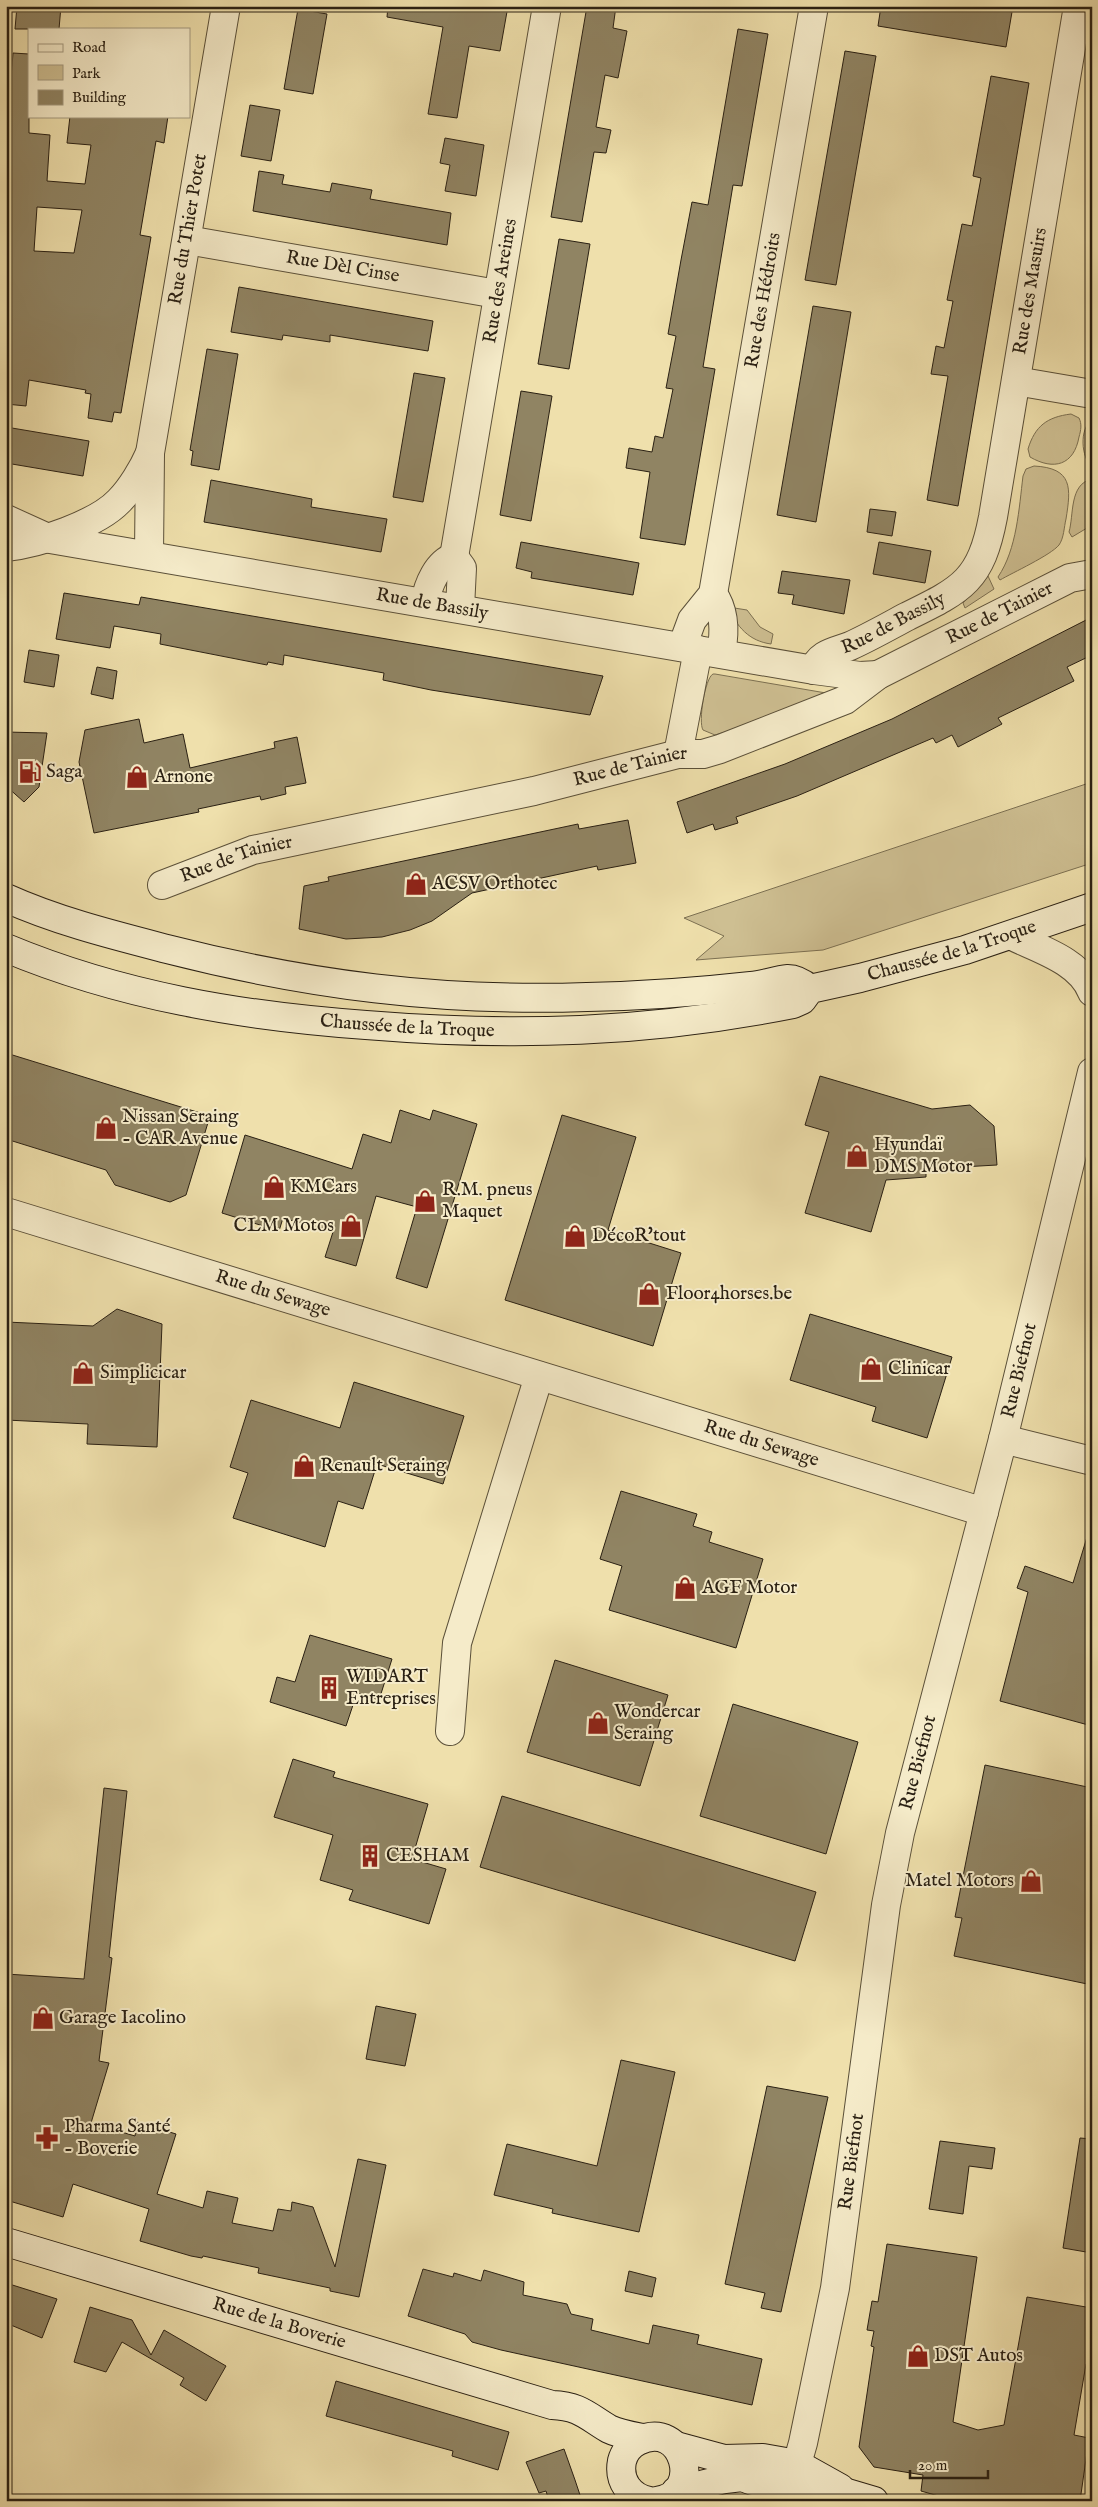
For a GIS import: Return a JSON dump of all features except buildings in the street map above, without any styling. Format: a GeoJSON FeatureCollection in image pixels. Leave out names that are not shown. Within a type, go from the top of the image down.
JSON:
{"type":"FeatureCollection","features":[{"type":"Feature","properties":{"kind":"street","name":"Rue du Thier Potet"},"geometry":{"type":"LineString","coordinates":[[138,553],[150,453],[226,6]]}},
{"type":"Feature","properties":{"kind":"street","name":"Rue des Areines"},"geometry":{"type":"LineString","coordinates":[[460,608],[462,568],[454,557],[547,6]]}},
{"type":"Feature","properties":{"kind":"street","name":"Rue des Hédroits"},"geometry":{"type":"LineString","coordinates":[[713,594],[814,6]]}},
{"type":"Feature","properties":{"kind":"street","name":"Rue des Masuirs"},"geometry":{"type":"LineString","coordinates":[[972,574],[989,539],[1078,6]]}},
{"type":"Feature","properties":{"kind":"street","name":"Rue Dèl Cinse"},"geometry":{"type":"LineString","coordinates":[[187,240],[497,294]]}},
{"type":"Feature","properties":{"kind":"street"},"geometry":{"type":"LineString","coordinates":[[1016,381],[1092,394]]}},
{"type":"Feature","properties":{"kind":"street","name":"Rue du Thier Potet"},"geometry":{"type":"LineString","coordinates":[[50,539],[98,515],[119,502],[150,453]]}},
{"type":"Feature","properties":{"kind":"street"},"geometry":{"type":"LineString","coordinates":[[119,502],[119,530],[138,553]]}},
{"type":"Feature","properties":{"kind":"street","name":"Rue de Bassily"},"geometry":{"type":"LineString","coordinates":[[6,519],[50,539],[814,670],[860,676],[878,675]]}},
{"type":"Feature","properties":{"kind":"street","name":"Rue de Bassily"},"geometry":{"type":"LineString","coordinates":[[6,547],[50,539]]}},
{"type":"Feature","properties":{"kind":"street","name":"Rue de Tainier"},"geometry":{"type":"LineString","coordinates":[[162,885],[253,850],[534,791],[678,754],[703,754],[720,750],[832,707],[855,695],[878,675],[1081,576],[1092,552]]}},
{"type":"Feature","properties":{"kind":"street"},"geometry":{"type":"LineString","coordinates":[[425,602],[429,588],[440,565],[444,560],[454,557]]}},
{"type":"Feature","properties":{"kind":"street","name":"Rue de Bassily"},"geometry":{"type":"LineString","coordinates":[[814,670],[817,662],[823,656],[850,646],[953,594],[972,574]]}},
{"type":"Feature","properties":{"kind":"street"},"geometry":{"type":"LineString","coordinates":[[678,754],[700,650],[722,614],[713,594],[705,601],[692,620],[700,650]]}},
{"type":"Feature","properties":{"kind":"street","name":"Chaussée de la Troque"},"geometry":{"type":"LineString","coordinates":[[6,898],[69,921],[198,957],[326,984],[389,992],[515,1000],[752,986],[788,979],[797,981],[810,989]]}},
{"type":"Feature","properties":{"kind":"street","name":"Chaussée de la Troque"},"geometry":{"type":"LineString","coordinates":[[6,948],[117,986],[172,1000],[240,1012],[432,1031],[565,1032],[689,1022],[793,1004],[802,1000],[810,989],[920,963],[1012,936],[1092,907]]}},
{"type":"Feature","properties":{"kind":"street"},"geometry":{"type":"LineString","coordinates":[[1012,936],[1072,966],[1089,985],[1092,992]]}},
{"type":"Feature","properties":{"kind":"street","name":"Rue Biefnot"},"geometry":{"type":"LineString","coordinates":[[798,2464],[835,2288],[890,1887],[915,1772],[1003,1439],[1092,1072]]}},
{"type":"Feature","properties":{"kind":"street","name":"Rue du Sewage"},"geometry":{"type":"LineString","coordinates":[[6,1212],[984,1512]]}},
{"type":"Feature","properties":{"kind":"street"},"geometry":{"type":"LineString","coordinates":[[450,1731],[457,1643],[539,1376]]}},
{"type":"Feature","properties":{"kind":"street"},"geometry":{"type":"LineString","coordinates":[[1003,1439],[1092,1461]]}},
{"type":"Feature","properties":{"kind":"street","name":"Rue de la Boverie"},"geometry":{"type":"LineString","coordinates":[[6,2242],[552,2405],[568,2406],[581,2410],[610,2430],[644,2438],[666,2439],[676,2446]]}},
{"type":"Feature","properties":{"kind":"street","name":"Rue de la Boverie"},"geometry":{"type":"LineString","coordinates":[[552,2405],[578,2422],[597,2438],[633,2495],[649,2501]]}},
{"type":"Feature","properties":{"kind":"street"},"geometry":{"type":"LineString","coordinates":[[622,2478],[622,2458],[627,2450],[644,2438]]}},
{"type":"Feature","properties":{"kind":"street"},"geometry":{"type":"LineString","coordinates":[[676,2446],[724,2459],[763,2458],[798,2464],[821,2476],[847,2494]]}},
{"type":"Feature","properties":{"kind":"street"},"geometry":{"type":"LineString","coordinates":[[667,2496],[685,2471],[683,2457],[676,2446]]}},
{"type":"Feature","properties":{"kind":"street"},"geometry":{"type":"LineString","coordinates":[[667,2496],[725,2479],[742,2477],[754,2470],[781,2472],[798,2464]]}},
{"type":"Feature","properties":{"kind":"street"},"geometry":{"type":"LineString","coordinates":[[742,2477],[753,2481],[782,2483],[831,2494],[847,2494],[874,2501]]}},
{"type":"Feature","properties":{"kind":"green space"},"geometry":{"type":"Polygon","coordinates":[[[1071,414],[1079,418],[1081,423],[1080,434],[1073,454],[1062,463],[1055,464],[1047,464],[1030,457],[1028,449],[1038,429],[1049,420],[1071,414]]]}},
{"type":"Feature","properties":{"kind":"green space"},"geometry":{"type":"Polygon","coordinates":[[[1092,419],[1092,468],[1088,463],[1084,450],[1083,436],[1092,419]]]}},
{"type":"Feature","properties":{"kind":"green space"},"geometry":{"type":"Polygon","coordinates":[[[1034,466],[1056,471],[1063,475],[1066,482],[1069,498],[1062,539],[1059,545],[1048,554],[1000,580],[998,577],[1009,554],[1016,528],[1023,476],[1026,469],[1034,466]]]}},
{"type":"Feature","properties":{"kind":"green space"},"geometry":{"type":"Polygon","coordinates":[[[1092,479],[1092,525],[1072,537],[1069,532],[1076,493],[1079,487],[1092,479]]]}},
{"type":"Feature","properties":{"kind":"green space"},"geometry":{"type":"Polygon","coordinates":[[[988,576],[994,589],[965,608],[963,603],[988,576]]]}},
{"type":"Feature","properties":{"kind":"green space"},"geometry":{"type":"Polygon","coordinates":[[[728,607],[747,610],[760,627],[773,634],[771,644],[756,640],[745,632],[735,621],[728,607]]]}},
{"type":"Feature","properties":{"kind":"green space"},"geometry":{"type":"Polygon","coordinates":[[[713,674],[826,693],[715,735],[703,730],[701,718],[707,683],[713,674]]]}},
{"type":"Feature","properties":{"kind":"green space"},"geometry":{"type":"Polygon","coordinates":[[[1092,782],[1092,863],[823,950],[696,960],[724,936],[684,918],[1092,782]]]}},
{"type":"Feature","properties":{"kind":"place","name":"Saga"},"geometry":{"type":"Point","coordinates":[30,772]}},
{"type":"Feature","properties":{"kind":"place","name":"Arnone"},"geometry":{"type":"Point","coordinates":[137,777]}},
{"type":"Feature","properties":{"kind":"place","name":"ACSV Orthotec"},"geometry":{"type":"Point","coordinates":[416,884]}},
{"type":"Feature","properties":{"kind":"place","name":"Nissan Seraing - CAR Avenue"},"geometry":{"type":"Point","coordinates":[106,1128]}},
{"type":"Feature","properties":{"kind":"place","name":"Hyundaï DMS Motor"},"geometry":{"type":"Point","coordinates":[857,1156]}},
{"type":"Feature","properties":{"kind":"place","name":"KMCars"},"geometry":{"type":"Point","coordinates":[274,1187]}},
{"type":"Feature","properties":{"kind":"place","name":"R.M. pneus Maquet"},"geometry":{"type":"Point","coordinates":[425,1201]}},
{"type":"Feature","properties":{"kind":"place","name":"CLM Motos"},"geometry":{"type":"Point","coordinates":[351,1226]}},
{"type":"Feature","properties":{"kind":"place","name":"DécoR'tout"},"geometry":{"type":"Point","coordinates":[575,1236]}},
{"type":"Feature","properties":{"kind":"place","name":"Floor4horses.be"},"geometry":{"type":"Point","coordinates":[649,1294]}},
{"type":"Feature","properties":{"kind":"place","name":"Clinicar"},"geometry":{"type":"Point","coordinates":[871,1369]}},
{"type":"Feature","properties":{"kind":"place","name":"Simplicicar"},"geometry":{"type":"Point","coordinates":[83,1373]}},
{"type":"Feature","properties":{"kind":"place","name":"Renault Seraing"},"geometry":{"type":"Point","coordinates":[304,1466]}},
{"type":"Feature","properties":{"kind":"place","name":"AGF Motor"},"geometry":{"type":"Point","coordinates":[685,1588]}},
{"type":"Feature","properties":{"kind":"place","name":"WIDART Entreprises"},"geometry":{"type":"Point","coordinates":[329,1688]}},
{"type":"Feature","properties":{"kind":"place","name":"Wondercar Seraing"},"geometry":{"type":"Point","coordinates":[598,1723]}},
{"type":"Feature","properties":{"kind":"place","name":"CESHAM"},"geometry":{"type":"Point","coordinates":[370,1856]}},
{"type":"Feature","properties":{"kind":"place","name":"Matel Motors"},"geometry":{"type":"Point","coordinates":[1031,1881]}},
{"type":"Feature","properties":{"kind":"place","name":"Garage Iacolino"},"geometry":{"type":"Point","coordinates":[43,2018]}},
{"type":"Feature","properties":{"kind":"place","name":"Pharma Santé - Boverie"},"geometry":{"type":"Point","coordinates":[47,2138]}},
{"type":"Feature","properties":{"kind":"place","name":"DST Autos"},"geometry":{"type":"Point","coordinates":[918,2356]}}]}
